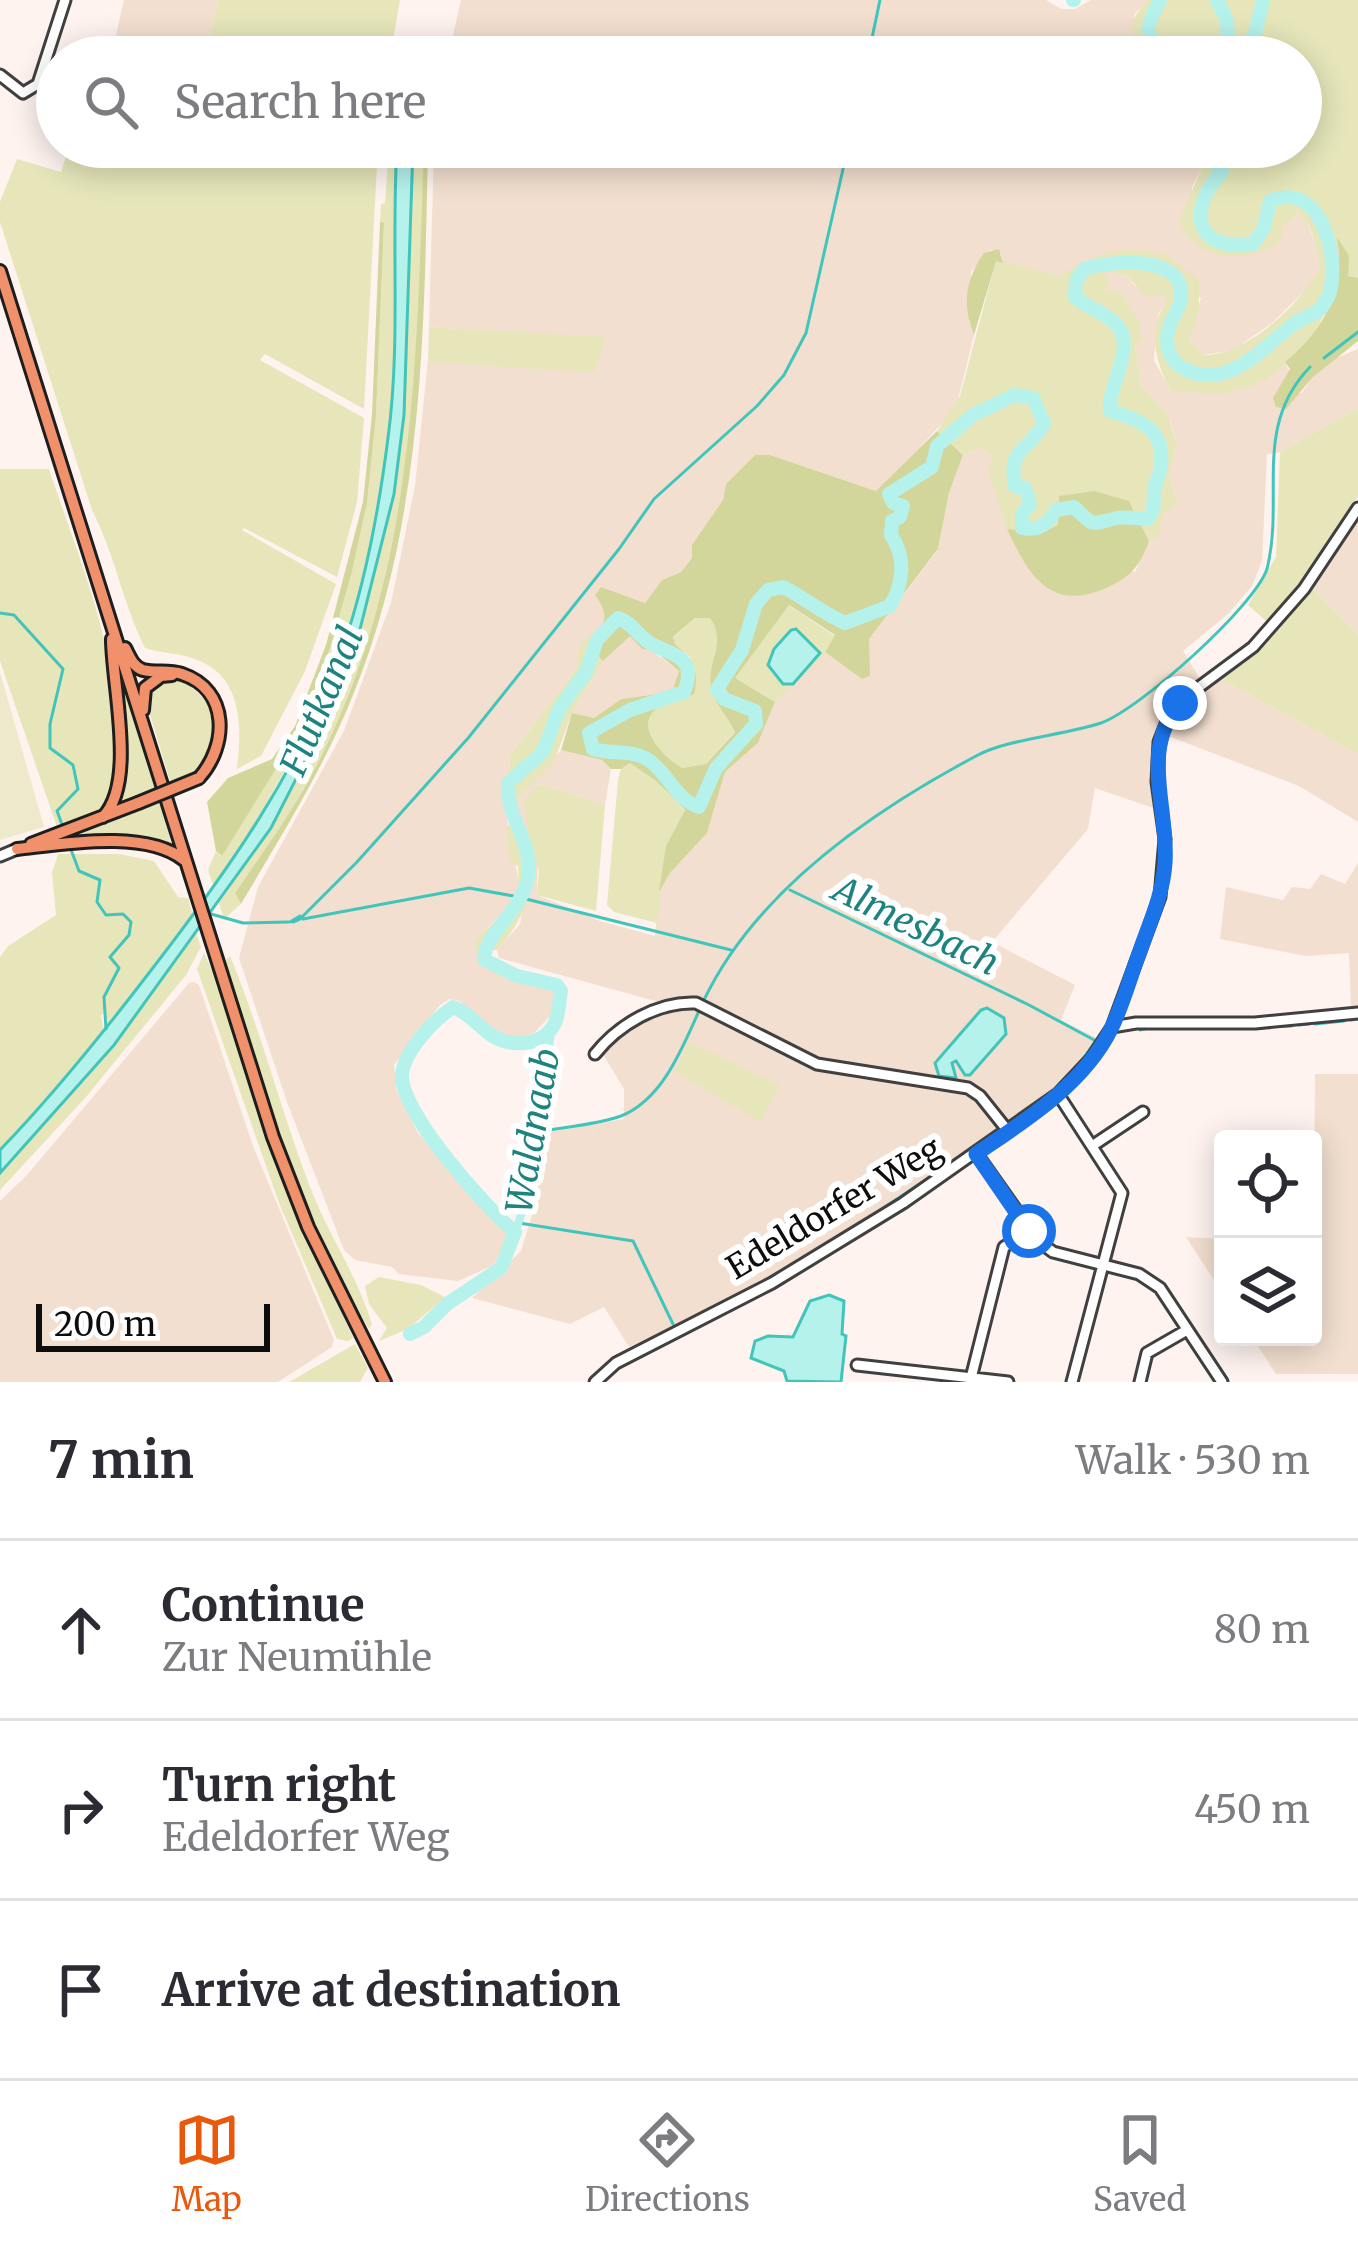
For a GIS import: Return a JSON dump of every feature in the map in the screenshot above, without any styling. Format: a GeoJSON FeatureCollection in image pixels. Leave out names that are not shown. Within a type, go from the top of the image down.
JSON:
{"type":"FeatureCollection","features":[{"type":"Feature","properties":{"kind":"main road"},"geometry":{"type":"LineString","coordinates":[[0,271],[273,1137],[308,1227],[384,1380]]}},
{"type":"Feature","properties":{"kind":"main road"},"geometry":{"type":"LineString","coordinates":[[45,843],[199,778],[215,758],[221,722],[211,697],[181,674],[135,665],[112,624]]}},
{"type":"Feature","properties":{"kind":"main road"},"geometry":{"type":"LineString","coordinates":[[103,817],[117,796],[119,768],[112,624]]}},
{"type":"Feature","properties":{"kind":"main road"},"geometry":{"type":"LineString","coordinates":[[146,733],[142,698],[146,688],[161,676],[181,674]]}},
{"type":"Feature","properties":{"kind":"main road"},"geometry":{"type":"LineString","coordinates":[[17,849],[45,843],[112,842],[165,849],[187,862]]}},
{"type":"Feature","properties":{"kind":"street"},"geometry":{"type":"LineString","coordinates":[[54,36],[65,0]]}},
{"type":"Feature","properties":{"kind":"street"},"geometry":{"type":"LineString","coordinates":[[0,75],[18,91],[32,91],[36,84]]}},
{"type":"Feature","properties":{"kind":"street","name":"Edeldorfer Weg"},"geometry":{"type":"LineString","coordinates":[[595,1382],[616,1363],[772,1283],[976,1154],[1058,1094],[1091,1059],[1112,1027],[1160,897],[1165,839],[1157,782],[1159,742],[1170,714],[1253,647],[1304,589],[1358,508]]}},
{"type":"Feature","properties":{"kind":"street"},"geometry":{"type":"LineString","coordinates":[[0,856],[17,849]]}},
{"type":"Feature","properties":{"kind":"street"},"geometry":{"type":"LineString","coordinates":[[595,1054],[609,1036],[645,1015],[679,1003],[701,1005],[817,1064],[968,1088],[1008,1132]]}},
{"type":"Feature","properties":{"kind":"street"},"geometry":{"type":"LineString","coordinates":[[1112,1027],[1255,1023],[1358,1013]]}},
{"type":"Feature","properties":{"kind":"street"},"geometry":{"type":"LineString","coordinates":[[1058,1094],[1122,1192],[1072,1382]]}},
{"type":"Feature","properties":{"kind":"street"},"geometry":{"type":"LineString","coordinates":[[1092,1146],[1143,1112]]}},
{"type":"Feature","properties":{"kind":"street"},"geometry":{"type":"LineString","coordinates":[[976,1154],[1029,1231],[1053,1252],[1139,1274],[1160,1288],[1222,1382]]}},
{"type":"Feature","properties":{"kind":"street"},"geometry":{"type":"LineString","coordinates":[[970,1380],[1004,1247],[1029,1231]]}},
{"type":"Feature","properties":{"kind":"street"},"geometry":{"type":"LineString","coordinates":[[1140,1382],[1147,1353],[1187,1330]]}},
{"type":"Feature","properties":{"kind":"street"},"geometry":{"type":"LineString","coordinates":[[857,1365],[1008,1382]]}},
{"type":"Feature","properties":{"kind":"shaded area"},"geometry":{"type":"Polygon","coordinates":[[[124,0],[219,0],[211,36],[116,36],[124,0]]]}},
{"type":"Feature","properties":{"kind":"shaded area"},"geometry":{"type":"Polygon","coordinates":[[[461,0],[1046,0],[1061,9],[1075,9],[1091,0],[1147,0],[1134,15],[1137,36],[453,36],[461,0]]]}},
{"type":"Feature","properties":{"kind":"shaded area"},"geometry":{"type":"Polygon","coordinates":[[[433,168],[1202,168],[1192,187],[1194,243],[1228,256],[1283,227],[1299,213],[1315,243],[1320,268],[1312,284],[1272,323],[1233,350],[1204,355],[1189,341],[1201,298],[1146,252],[1131,249],[1058,275],[1003,263],[1001,253],[990,250],[971,272],[969,321],[974,335],[956,408],[891,479],[876,491],[770,455],[755,455],[726,484],[723,500],[681,572],[662,580],[645,603],[602,588],[605,622],[595,641],[509,756],[510,769],[501,785],[520,888],[512,905],[474,940],[482,963],[514,979],[554,986],[550,1016],[534,1033],[518,1039],[489,1030],[459,1001],[449,999],[394,1065],[397,1091],[418,1133],[508,1234],[494,1265],[458,1281],[399,1274],[392,1267],[355,1260],[344,1250],[239,958],[258,887],[344,731],[391,603],[415,486],[428,360],[593,371],[605,338],[429,327],[433,168]]]}},
{"type":"Feature","properties":{"kind":"shaded area"},"geometry":{"type":"Polygon","coordinates":[[[1103,269],[1127,276],[1136,287],[1164,294],[1154,360],[1171,391],[1269,378],[1285,362],[1301,394],[1334,359],[1358,349],[1358,408],[1280,452],[1267,454],[1262,561],[1252,586],[1228,614],[1183,651],[1201,680],[1172,705],[1157,734],[1156,809],[1095,788],[1088,829],[992,942],[1075,985],[1061,1020],[1101,1040],[1056,1092],[1010,1128],[774,1278],[629,1347],[604,1307],[570,1324],[472,1298],[521,1251],[533,1212],[544,1133],[624,1119],[624,1089],[601,1051],[612,1037],[666,1004],[499,958],[497,950],[520,924],[534,854],[520,822],[518,797],[561,750],[602,760],[611,769],[605,805],[539,784],[537,895],[600,921],[655,936],[659,892],[707,833],[725,772],[758,743],[775,702],[825,652],[862,678],[869,639],[938,550],[949,493],[963,455],[980,447],[993,457],[989,471],[1007,529],[1135,572],[1149,541],[1159,535],[1163,514],[1178,504],[1169,475],[1177,445],[1170,421],[1141,386],[1135,346],[1139,334],[1130,307],[1114,291],[1105,291],[1103,269]]]}},
{"type":"Feature","properties":{"kind":"shaded area"},"geometry":{"type":"Polygon","coordinates":[[[1358,515],[1358,634],[1311,587],[1358,515]]]}},
{"type":"Feature","properties":{"kind":"shaded area"},"geometry":{"type":"Polygon","coordinates":[[[630,635],[679,671],[672,692],[621,699],[594,718],[572,713],[603,661],[630,635]]]}},
{"type":"Feature","properties":{"kind":"shaded area"},"geometry":{"type":"Polygon","coordinates":[[[0,672],[44,827],[0,840],[0,672]]]}},
{"type":"Feature","properties":{"kind":"shaded area"},"geometry":{"type":"Polygon","coordinates":[[[1219,678],[1358,754],[1358,822],[1299,786],[1168,736],[1180,713],[1219,678]]]}},
{"type":"Feature","properties":{"kind":"shaded area"},"geometry":{"type":"Polygon","coordinates":[[[1358,863],[1358,1007],[1351,1008],[1349,953],[1305,956],[1220,939],[1226,887],[1283,900],[1292,887],[1310,889],[1321,874],[1345,884],[1358,863]]]}},
{"type":"Feature","properties":{"kind":"shaded area"},"geometry":{"type":"Polygon","coordinates":[[[194,982],[199,985],[253,1146],[334,1340],[332,1347],[278,1382],[0,1382],[0,1201],[194,982]]]}},
{"type":"Feature","properties":{"kind":"shaded area"},"geometry":{"type":"Polygon","coordinates":[[[1315,1074],[1358,1074],[1358,1374],[1276,1374],[1258,1346],[1322,1346],[1322,1130],[1315,1130],[1315,1074]]]}},
{"type":"Feature","properties":{"kind":"shaded area"},"geometry":{"type":"Polygon","coordinates":[[[1186,1237],[1214,1239],[1214,1280],[1186,1237]]]}},
{"type":"Feature","properties":{"kind":"green space"},"geometry":{"type":"Polygon","coordinates":[[[219,0],[400,0],[394,36],[210,36],[219,0]]]}},
{"type":"Feature","properties":{"kind":"green space"},"geometry":{"type":"Polygon","coordinates":[[[1147,0],[1358,0],[1358,278],[1348,276],[1338,239],[1339,284],[1311,341],[1269,378],[1220,394],[1171,391],[1155,347],[1164,295],[1145,296],[1127,276],[1103,270],[1109,282],[1105,290],[1121,292],[1140,324],[1139,334],[1144,337],[1135,346],[1141,386],[1167,413],[1177,445],[1169,475],[1178,504],[1163,514],[1159,536],[1149,541],[1129,501],[1046,531],[1007,529],[988,471],[993,457],[980,447],[963,455],[937,431],[960,396],[996,260],[1058,275],[1103,254],[1131,249],[1166,254],[1199,280],[1199,312],[1189,341],[1204,355],[1237,346],[1271,325],[1300,297],[1320,268],[1311,231],[1299,213],[1283,227],[1281,240],[1239,256],[1224,256],[1197,245],[1179,221],[1202,168],[1322,168],[1322,36],[1134,36],[1135,17],[1147,0]]]}},
{"type":"Feature","properties":{"kind":"green space"},"geometry":{"type":"Polygon","coordinates":[[[17,159],[61,172],[62,168],[377,168],[364,409],[265,354],[260,360],[364,418],[357,502],[337,577],[242,530],[336,584],[305,671],[261,756],[237,769],[236,703],[221,676],[192,658],[145,648],[137,631],[92,510],[0,222],[0,202],[17,159]]]}},
{"type":"Feature","properties":{"kind":"green space"},"geometry":{"type":"Polygon","coordinates":[[[388,168],[396,168],[392,396],[381,495],[368,556],[332,671],[307,726],[280,780],[214,887],[208,870],[216,851],[221,856],[301,728],[352,572],[367,503],[376,416],[384,224],[380,222],[381,204],[385,203],[388,168]]]}},
{"type":"Feature","properties":{"kind":"green space"},"geometry":{"type":"Polygon","coordinates":[[[412,168],[423,168],[419,309],[404,470],[371,627],[345,703],[310,778],[235,893],[241,904],[224,919],[219,903],[271,828],[320,732],[394,494],[404,415],[412,168]]]}},
{"type":"Feature","properties":{"kind":"green space"},"geometry":{"type":"Polygon","coordinates":[[[423,168],[428,168],[416,425],[394,562],[342,722],[241,904],[235,893],[310,778],[345,703],[372,626],[404,470],[418,310],[423,168]]]}},
{"type":"Feature","properties":{"kind":"green space"},"geometry":{"type":"Polygon","coordinates":[[[380,222],[384,223],[376,416],[367,503],[352,572],[301,728],[222,856],[216,851],[207,802],[228,778],[272,759],[295,726],[326,645],[363,502],[372,415],[380,222]]]}},
{"type":"Feature","properties":{"kind":"green space"},"geometry":{"type":"Polygon","coordinates":[[[1337,237],[1349,256],[1348,276],[1358,278],[1358,341],[1313,377],[1286,409],[1276,407],[1273,398],[1290,369],[1285,362],[1321,322],[1335,291],[1337,237]]]}},
{"type":"Feature","properties":{"kind":"green space"},"geometry":{"type":"Polygon","coordinates":[[[999,249],[1003,263],[996,261],[974,335],[967,303],[969,283],[984,253],[999,249]]]}},
{"type":"Feature","properties":{"kind":"green space"},"geometry":{"type":"Polygon","coordinates":[[[429,327],[606,337],[594,372],[438,363],[428,360],[429,327]]]}},
{"type":"Feature","properties":{"kind":"green space"},"geometry":{"type":"Polygon","coordinates":[[[1358,408],[1358,496],[1304,580],[1358,634],[1358,754],[1219,678],[1257,650],[1275,629],[1248,605],[1276,557],[1280,452],[1358,408]]]}},
{"type":"Feature","properties":{"kind":"green space"},"geometry":{"type":"Polygon","coordinates":[[[937,431],[963,455],[949,493],[938,549],[869,639],[870,676],[862,679],[825,652],[835,635],[789,605],[735,678],[775,702],[758,743],[725,772],[707,833],[659,892],[666,846],[685,810],[630,763],[611,769],[602,760],[561,750],[572,713],[594,718],[621,699],[672,692],[679,671],[653,650],[642,649],[630,636],[603,661],[591,648],[604,616],[595,595],[601,587],[645,603],[662,580],[681,572],[692,558],[692,545],[723,500],[726,484],[755,455],[770,455],[876,491],[937,431]],[[695,618],[673,637],[693,666],[694,694],[659,707],[648,726],[655,743],[682,768],[706,764],[735,732],[711,686],[717,635],[710,618],[695,618]]]}},
{"type":"Feature","properties":{"kind":"green space"},"geometry":{"type":"Polygon","coordinates":[[[0,469],[49,469],[91,592],[112,677],[116,763],[108,806],[57,827],[0,661],[0,469]]]}},
{"type":"Feature","properties":{"kind":"green space"},"geometry":{"type":"Polygon","coordinates":[[[1094,491],[1129,501],[1149,541],[1138,564],[1114,584],[1087,594],[1056,592],[1033,574],[1007,529],[1046,531],[1058,525],[1059,496],[1094,491]]]}},
{"type":"Feature","properties":{"kind":"green space"},"geometry":{"type":"Polygon","coordinates":[[[788,605],[835,636],[819,661],[775,702],[734,678],[788,605]]]}},
{"type":"Feature","properties":{"kind":"green space"},"geometry":{"type":"Polygon","coordinates":[[[695,618],[711,618],[715,625],[714,683],[735,731],[706,764],[682,768],[661,751],[648,726],[659,707],[694,694],[690,657],[673,638],[695,618]]]}},
{"type":"Feature","properties":{"kind":"green space"},"geometry":{"type":"Polygon","coordinates":[[[586,637],[594,638],[591,648],[603,661],[572,713],[554,762],[518,797],[520,822],[530,844],[524,801],[539,784],[605,805],[596,911],[537,895],[539,871],[534,859],[520,918],[497,950],[476,952],[474,940],[507,909],[518,880],[518,866],[509,860],[506,829],[510,824],[500,785],[510,769],[509,756],[577,668],[578,650],[586,637]]]}},
{"type":"Feature","properties":{"kind":"green space"},"geometry":{"type":"Polygon","coordinates":[[[119,669],[156,789],[125,802],[122,799],[119,669]]]}},
{"type":"Feature","properties":{"kind":"green space"},"geometry":{"type":"Polygon","coordinates":[[[173,678],[205,701],[212,713],[215,738],[204,764],[171,784],[148,708],[153,686],[173,678]]]}},
{"type":"Feature","properties":{"kind":"green space"},"geometry":{"type":"Polygon","coordinates":[[[630,763],[685,811],[666,846],[657,923],[614,912],[607,905],[618,780],[621,769],[630,763]]]}},
{"type":"Feature","properties":{"kind":"green space"},"geometry":{"type":"Polygon","coordinates":[[[161,802],[172,847],[64,839],[161,802]]]}},
{"type":"Feature","properties":{"kind":"green space"},"geometry":{"type":"Polygon","coordinates":[[[58,854],[119,854],[154,861],[178,897],[188,898],[193,917],[108,1026],[105,1011],[101,1016],[104,1032],[0,1150],[0,957],[8,946],[56,915],[52,873],[58,854]]]}},
{"type":"Feature","properties":{"kind":"green space"},"geometry":{"type":"Polygon","coordinates":[[[196,933],[201,947],[186,975],[86,1097],[0,1190],[0,1173],[114,1045],[196,933]]]}},
{"type":"Feature","properties":{"kind":"green space"},"geometry":{"type":"Polygon","coordinates":[[[204,953],[277,1167],[353,1338],[348,1341],[337,1339],[279,1203],[197,969],[204,953]]]}},
{"type":"Feature","properties":{"kind":"green space"},"geometry":{"type":"Polygon","coordinates":[[[230,956],[310,1187],[366,1306],[372,1324],[369,1329],[337,1274],[283,1149],[223,963],[230,956]]]}},
{"type":"Feature","properties":{"kind":"green space"},"geometry":{"type":"Polygon","coordinates":[[[689,1042],[779,1085],[761,1122],[675,1072],[689,1042]]]}},
{"type":"Feature","properties":{"kind":"green space"},"geometry":{"type":"Polygon","coordinates":[[[379,1277],[421,1285],[445,1297],[408,1329],[379,1341],[387,1328],[369,1304],[365,1286],[379,1277]]]}},
{"type":"Feature","properties":{"kind":"green space"},"geometry":{"type":"Polygon","coordinates":[[[355,1344],[368,1368],[360,1382],[289,1382],[355,1344]]]}},
{"type":"Feature","properties":{"kind":"water","name":"Flutkanal"},"geometry":{"type":"Polygon","coordinates":[[[396,168],[412,168],[404,415],[394,494],[355,649],[271,828],[114,1045],[0,1173],[0,1150],[97,1039],[234,857],[284,777],[325,694],[365,572],[388,438],[394,366],[396,168]]]}},
{"type":"Feature","properties":{"kind":"water"},"geometry":{"type":"Polygon","coordinates":[[[796,629],[820,653],[793,684],[783,684],[768,665],[774,649],[796,629]]]}},
{"type":"Feature","properties":{"kind":"water"},"geometry":{"type":"Polygon","coordinates":[[[987,1008],[1004,1018],[1006,1034],[970,1075],[956,1061],[952,1063],[956,1078],[939,1076],[935,1063],[987,1008]]]}},
{"type":"Feature","properties":{"kind":"water"},"geometry":{"type":"Polygon","coordinates":[[[829,1295],[844,1301],[841,1382],[787,1381],[784,1371],[751,1358],[755,1341],[768,1336],[793,1337],[810,1301],[829,1295]]]}},
{"type":"Feature","properties":{"kind":"waterway"},"geometry":{"type":"LineString","coordinates":[[872,36],[880,0]]}},
{"type":"Feature","properties":{"kind":"waterway","name":"Waldnaab"},"geometry":{"type":"LineString","coordinates":[[1150,36],[1149,24],[1160,0]]}},
{"type":"Feature","properties":{"kind":"waterway","name":"Waldnaab"},"geometry":{"type":"LineString","coordinates":[[1217,0],[1228,36]]}},
{"type":"Feature","properties":{"kind":"waterway","name":"Waldnaab"},"geometry":{"type":"LineString","coordinates":[[1253,36],[1263,0]]}},
{"type":"Feature","properties":{"kind":"waterway"},"geometry":{"type":"LineString","coordinates":[[290,922],[300,919],[357,862],[469,737],[654,499],[757,406],[784,375],[806,333],[843,168]]}},
{"type":"Feature","properties":{"kind":"waterway","name":"Waldnaab"},"geometry":{"type":"LineString","coordinates":[[410,1334],[501,1268],[515,1232],[429,1134],[405,1090],[404,1065],[422,1036],[453,1007],[491,1035],[515,1043],[539,1039],[554,1024],[561,991],[557,985],[517,976],[485,960],[485,951],[519,901],[528,877],[527,853],[508,783],[543,752],[559,709],[586,672],[597,640],[618,618],[685,663],[684,692],[630,710],[589,733],[593,749],[644,757],[684,799],[699,807],[716,768],[756,724],[755,711],[724,699],[717,689],[742,650],[756,604],[768,590],[783,587],[845,623],[890,606],[901,570],[892,521],[900,517],[903,506],[893,503],[889,494],[932,467],[937,446],[973,415],[1015,395],[1033,398],[1044,423],[1014,463],[1015,486],[1025,488],[1030,504],[1022,514],[1022,528],[1038,528],[1056,510],[1074,507],[1094,523],[1121,517],[1148,519],[1160,471],[1160,446],[1142,424],[1110,411],[1123,356],[1122,334],[1112,321],[1075,297],[1076,281],[1084,269],[1127,263],[1172,273],[1181,298],[1168,331],[1169,352],[1180,366],[1199,374],[1220,374],[1240,366],[1319,310],[1329,295],[1329,243],[1314,211],[1302,201],[1288,197],[1270,201],[1264,228],[1253,244],[1234,245],[1208,235],[1201,213],[1222,172],[1218,168]]}},
{"type":"Feature","properties":{"kind":"waterway"},"geometry":{"type":"LineString","coordinates":[[1324,358],[1358,332]]}},
{"type":"Feature","properties":{"kind":"waterway"},"geometry":{"type":"LineString","coordinates":[[703,1002],[753,924],[858,828],[978,755],[1101,723],[1119,714],[1219,631],[1267,569],[1281,414],[1310,367]]}},
{"type":"Feature","properties":{"kind":"waterway"},"geometry":{"type":"LineString","coordinates":[[0,613],[14,615],[63,669],[50,724],[50,748],[73,765],[78,789],[57,811],[63,827]]}},
{"type":"Feature","properties":{"kind":"waterway"},"geometry":{"type":"LineString","coordinates":[[70,847],[79,871],[100,880],[97,902],[106,915],[123,914],[131,922],[129,935],[110,957],[119,968],[104,997],[106,1029]]}},
{"type":"Feature","properties":{"kind":"waterway","name":"Almesbach"},"geometry":{"type":"LineString","coordinates":[[303,919],[469,888],[519,897]]}},
{"type":"Feature","properties":{"kind":"waterway","name":"Almesbach"},"geometry":{"type":"LineString","coordinates":[[790,890],[1096,1041],[1077,1067]]}},
{"type":"Feature","properties":{"kind":"waterway","name":"Almesbach"},"geometry":{"type":"LineString","coordinates":[[522,898],[731,950]]}},
{"type":"Feature","properties":{"kind":"waterway","name":"Almesbach"},"geometry":{"type":"LineString","coordinates":[[211,914],[243,923],[288,922]]}},
{"type":"Feature","properties":{"kind":"waterway","name":"Almesbach"},"geometry":{"type":"LineString","coordinates":[[537,1132],[601,1122],[636,1108],[660,1085],[699,1011]]}},
{"type":"Feature","properties":{"kind":"waterway","name":"Almesbach"},"geometry":{"type":"LineString","coordinates":[[1351,1020],[1358,1019]]}},
{"type":"Feature","properties":{"kind":"waterway","name":"Almesbach"},"geometry":{"type":"LineString","coordinates":[[1315,1024],[1344,1021]]}},
{"type":"Feature","properties":{"kind":"waterway","name":"Almesbach"},"geometry":{"type":"LineString","coordinates":[[1299,1025],[1309,1024]]}},
{"type":"Feature","properties":{"kind":"waterway","name":"Almesbach"},"geometry":{"type":"LineString","coordinates":[[1266,1027],[1292,1026]]}},
{"type":"Feature","properties":{"kind":"waterway","name":"Almesbach"},"geometry":{"type":"LineString","coordinates":[[1140,1030],[1148,1028]]}},
{"type":"Feature","properties":{"kind":"waterway","name":"Almesbach"},"geometry":{"type":"LineString","coordinates":[[515,1232],[535,1158],[551,1031]]}},
{"type":"Feature","properties":{"kind":"waterway"},"geometry":{"type":"LineString","coordinates":[[1047,1096],[1062,1083]]}},
{"type":"Feature","properties":{"kind":"waterway"},"geometry":{"type":"LineString","coordinates":[[876,1213],[954,1161]]}},
{"type":"Feature","properties":{"kind":"waterway"},"geometry":{"type":"LineString","coordinates":[[519,1223],[633,1241],[673,1324]]}},
{"type":"Feature","properties":{"kind":"route"},"geometry":{"type":"LineString","coordinates":[[1029,1231],[976,1154],[1058,1094],[1091,1059],[1112,1027],[1160,897],[1165,839],[1157,782],[1159,742],[1180,703]]}}]}
